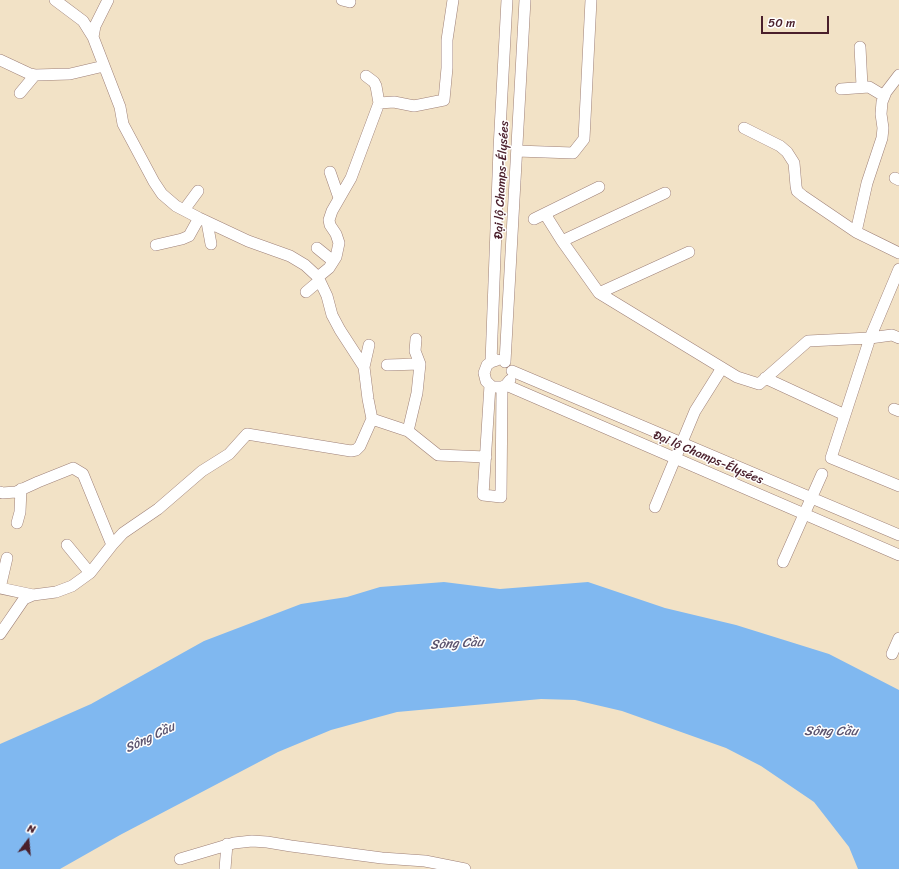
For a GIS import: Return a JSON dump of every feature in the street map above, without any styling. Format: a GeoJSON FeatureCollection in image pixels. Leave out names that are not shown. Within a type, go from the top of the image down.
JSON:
{"type":"FeatureCollection","features":[{"type":"Feature","properties":{"kind":"street"},"geometry":{"type":"LineString","coordinates":[[55,0],[83,21],[93,37],[120,107],[123,124],[162,194],[176,206],[203,220],[248,241],[290,256],[305,265],[318,279],[327,296],[332,315],[364,367]]}},
{"type":"Feature","properties":{"kind":"street"},"geometry":{"type":"LineString","coordinates":[[93,37],[95,26],[108,0]]}},
{"type":"Feature","properties":{"kind":"street"},"geometry":{"type":"LineString","coordinates":[[379,103],[394,102],[414,106],[444,100],[447,68],[447,40],[452,0]]}},
{"type":"Feature","properties":{"kind":"street","name":"Đại lộ Champs-Élysées"},"geometry":{"type":"LineString","coordinates":[[491,362],[506,0]]}},
{"type":"Feature","properties":{"kind":"street","name":"Đại lộ Champs-Élysées"},"geometry":{"type":"LineString","coordinates":[[490,385],[484,495],[501,496],[504,386],[511,379],[508,366],[525,0]]}},
{"type":"Feature","properties":{"kind":"street"},"geometry":{"type":"LineString","coordinates":[[517,151],[573,153],[584,139],[591,0]]}},
{"type":"Feature","properties":{"kind":"street"},"geometry":{"type":"LineString","coordinates":[[860,48],[862,86]]}},
{"type":"Feature","properties":{"kind":"street"},"geometry":{"type":"LineString","coordinates":[[0,60],[35,75],[70,74],[104,66]]}},
{"type":"Feature","properties":{"kind":"street"},"geometry":{"type":"LineString","coordinates":[[20,93],[35,75]]}},
{"type":"Feature","properties":{"kind":"street"},"geometry":{"type":"LineString","coordinates":[[856,232],[867,183],[882,138],[882,102],[886,92],[899,75]]}},
{"type":"Feature","properties":{"kind":"street"},"geometry":{"type":"LineString","coordinates":[[306,292],[329,268],[336,257],[339,243],[329,220],[332,211],[351,178],[379,103],[376,86],[374,82],[366,76]]}},
{"type":"Feature","properties":{"kind":"street"},"geometry":{"type":"LineString","coordinates":[[841,89],[869,86],[884,96]]}},
{"type":"Feature","properties":{"kind":"street"},"geometry":{"type":"LineString","coordinates":[[744,128],[780,146],[787,152],[794,162],[796,186],[798,191],[803,196],[856,232],[899,253]]}},
{"type":"Feature","properties":{"kind":"street"},"geometry":{"type":"LineString","coordinates":[[330,172],[339,198]]}},
{"type":"Feature","properties":{"kind":"street"},"geometry":{"type":"LineString","coordinates":[[599,188],[539,217],[562,241],[599,293],[737,377],[759,384],[808,341],[870,338],[892,335],[899,338]]}},
{"type":"Feature","properties":{"kind":"street"},"geometry":{"type":"LineString","coordinates":[[184,210],[198,191]]}},
{"type":"Feature","properties":{"kind":"street"},"geometry":{"type":"LineString","coordinates":[[562,241],[664,193]]}},
{"type":"Feature","properties":{"kind":"street"},"geometry":{"type":"LineString","coordinates":[[203,220],[211,244]]}},
{"type":"Feature","properties":{"kind":"street"},"geometry":{"type":"LineString","coordinates":[[156,245],[182,240],[189,236],[203,220]]}},
{"type":"Feature","properties":{"kind":"street"},"geometry":{"type":"LineString","coordinates":[[317,248],[333,261]]}},
{"type":"Feature","properties":{"kind":"street"},"geometry":{"type":"LineString","coordinates":[[599,293],[689,252]]}},
{"type":"Feature","properties":{"kind":"street"},"geometry":{"type":"LineString","coordinates":[[899,268],[870,338],[831,458],[899,486]]}},
{"type":"Feature","properties":{"kind":"street"},"geometry":{"type":"LineString","coordinates":[[408,431],[417,393],[420,364],[415,351],[416,339]]}},
{"type":"Feature","properties":{"kind":"street"},"geometry":{"type":"LineString","coordinates":[[7,558],[0,588],[33,595],[56,592],[72,586],[90,573],[123,533],[158,509],[202,471],[229,454],[246,434],[351,451],[356,450],[360,446],[372,419],[364,367],[369,345]]}},
{"type":"Feature","properties":{"kind":"street","name":"Đại lộ Champs-Élysées"},"geometry":{"type":"LineString","coordinates":[[899,535],[681,444],[508,366],[498,360],[487,364],[484,373],[486,382],[493,387],[504,386],[899,555]]}},
{"type":"Feature","properties":{"kind":"street"},"geometry":{"type":"LineString","coordinates":[[387,365],[420,364]]}},
{"type":"Feature","properties":{"kind":"street"},"geometry":{"type":"LineString","coordinates":[[655,507],[674,458],[695,411],[722,368]]}},
{"type":"Feature","properties":{"kind":"street"},"geometry":{"type":"LineString","coordinates":[[766,378],[845,415]]}},
{"type":"Feature","properties":{"kind":"street"},"geometry":{"type":"LineString","coordinates":[[372,419],[408,431],[438,455],[486,457]]}},
{"type":"Feature","properties":{"kind":"street"},"geometry":{"type":"LineString","coordinates":[[0,492],[16,492],[74,468],[83,474],[112,545]]}},
{"type":"Feature","properties":{"kind":"street"},"geometry":{"type":"LineString","coordinates":[[783,562],[822,474]]}},
{"type":"Feature","properties":{"kind":"street"},"geometry":{"type":"LineString","coordinates":[[17,523],[20,512],[21,489]]}},
{"type":"Feature","properties":{"kind":"street"},"geometry":{"type":"LineString","coordinates":[[67,545],[90,573]]}},
{"type":"Feature","properties":{"kind":"street"},"geometry":{"type":"LineString","coordinates":[[0,634],[24,600],[33,595]]}},
{"type":"Feature","properties":{"kind":"street"},"geometry":{"type":"LineString","coordinates":[[892,654],[899,638]]}},
{"type":"Feature","properties":{"kind":"street"},"geometry":{"type":"LineString","coordinates":[[180,859],[227,844],[252,841],[382,858],[425,862],[462,867],[465,869]]}},
{"type":"Feature","properties":{"kind":"street"},"geometry":{"type":"LineString","coordinates":[[225,869],[227,844]]}},
{"type":"Feature","properties":{"kind":"water","name":"Sông Cầu"},"geometry":{"type":"Polygon","coordinates":[[[444,582],[500,589],[588,582],[665,608],[736,625],[829,654],[899,690],[899,869],[858,869],[849,847],[814,802],[761,766],[726,748],[622,711],[575,700],[541,699],[397,712],[331,730],[278,752],[120,835],[60,869],[0,869],[0,744],[91,704],[204,641],[301,604],[347,597],[380,587],[444,582]]]}}]}
